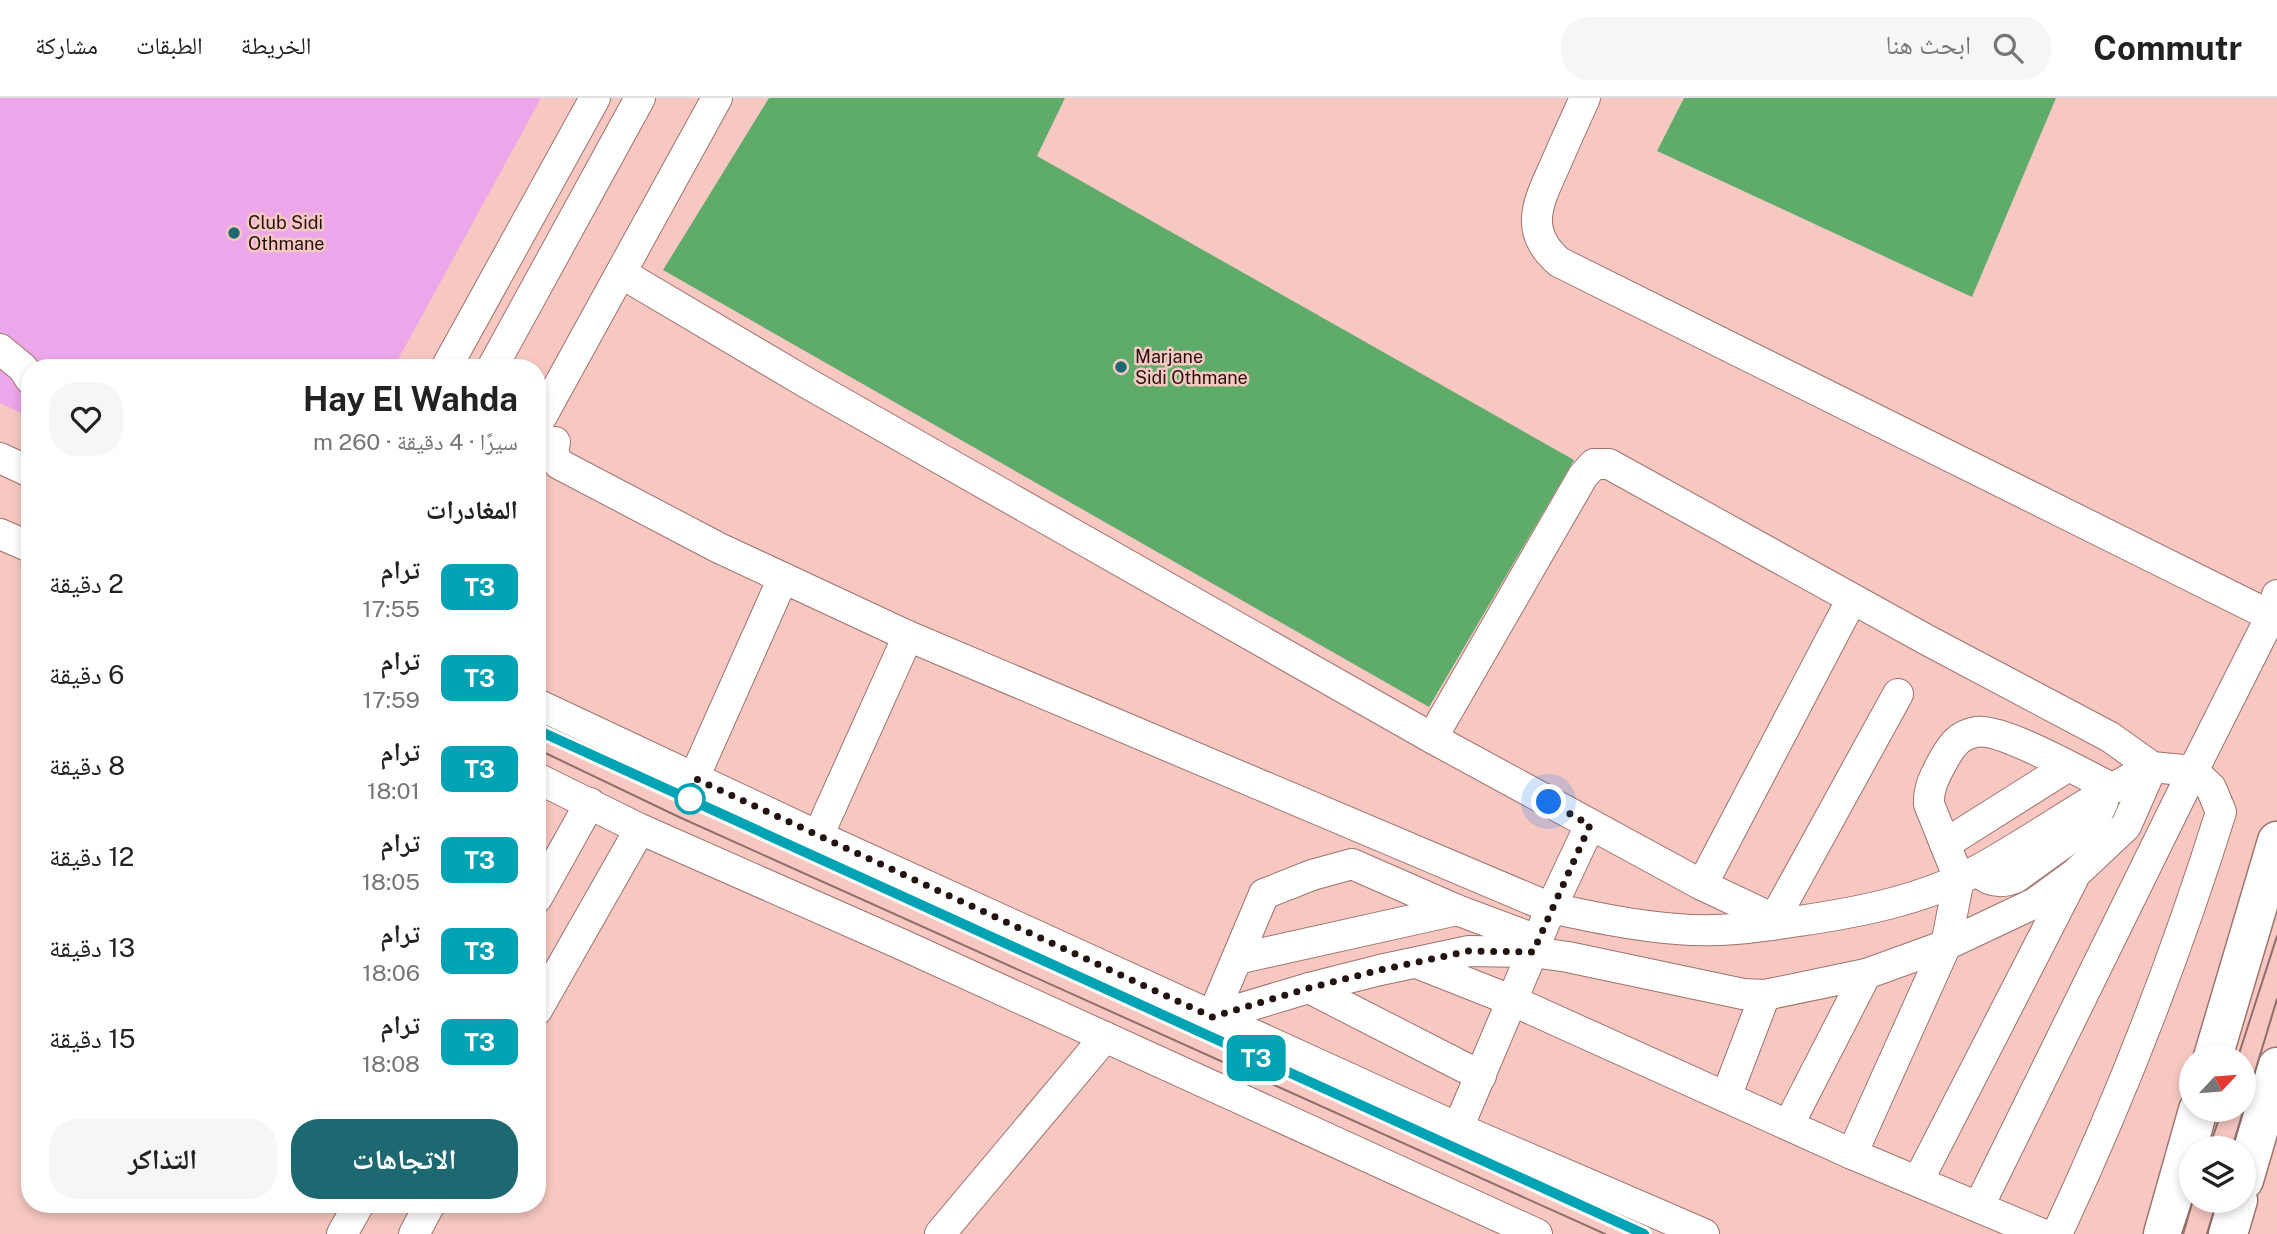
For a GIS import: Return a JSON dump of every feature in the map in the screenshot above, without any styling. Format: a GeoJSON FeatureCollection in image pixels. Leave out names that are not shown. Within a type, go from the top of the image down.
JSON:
{"type":"FeatureCollection","features":[{"type":"Feature","properties":{"kind":"main road"},"geometry":{"type":"LineString","coordinates":[[2217,1045],[2277,841]]}},
{"type":"Feature","properties":{"kind":"main road"},"geometry":{"type":"LineString","coordinates":[[2256,1139],[2277,1067]]}},
{"type":"Feature","properties":{"kind":"main road"},"geometry":{"type":"LineString","coordinates":[[2163,1234],[2195,1122]]}},
{"type":"Feature","properties":{"kind":"main road"},"geometry":{"type":"LineString","coordinates":[[2228,1234],[2234,1213]]}},
{"type":"Feature","properties":{"kind":"street"},"geometry":{"type":"LineString","coordinates":[[451,359],[595,98]]}},
{"type":"Feature","properties":{"kind":"street"},"geometry":{"type":"LineString","coordinates":[[497,359],[640,98]]}},
{"type":"Feature","properties":{"kind":"street"},"geometry":{"type":"LineString","coordinates":[[717,98],[621,273],[546,434],[559,464],[719,548],[783,578],[908,636],[1551,908],[1621,923],[1679,930],[1726,929],[1884,906],[1968,875],[2107,790],[2152,767]]}},
{"type":"Feature","properties":{"kind":"street"},"geometry":{"type":"LineString","coordinates":[[1585,98],[1538,205],[1537,229],[1549,253],[1559,262],[2274,606],[1979,1206]]}},
{"type":"Feature","properties":{"kind":"street"},"geometry":{"type":"LineString","coordinates":[[621,273],[818,390],[1432,738],[1772,922]]}},
{"type":"Feature","properties":{"kind":"street"},"geometry":{"type":"LineString","coordinates":[[0,349],[21,366]]}},
{"type":"Feature","properties":{"kind":"street"},"geometry":{"type":"LineString","coordinates":[[0,458],[21,468]]}},
{"type":"Feature","properties":{"kind":"street"},"geometry":{"type":"LineString","coordinates":[[1432,738],[1583,476],[1594,464],[1609,464],[2110,737],[2152,767],[2193,771],[2211,788],[2221,813],[2187,920],[2098,1146],[2057,1234]]}},
{"type":"Feature","properties":{"kind":"street"},"geometry":{"type":"LineString","coordinates":[[0,534],[21,543]]}},
{"type":"Feature","properties":{"kind":"street"},"geometry":{"type":"LineString","coordinates":[[694,778],[783,578]]}},
{"type":"Feature","properties":{"kind":"street"},"geometry":{"type":"LineString","coordinates":[[1702,885],[1852,598]]}},
{"type":"Feature","properties":{"kind":"street"},"geometry":{"type":"LineString","coordinates":[[818,836],[908,636]]}},
{"type":"Feature","properties":{"kind":"street"},"geometry":{"type":"LineString","coordinates":[[1772,922],[1898,694]]}},
{"type":"Feature","properties":{"kind":"street"},"geometry":{"type":"LineString","coordinates":[[546,708],[1212,1017],[1458,1128],[1704,1234]]}},
{"type":"Feature","properties":{"kind":"street"},"geometry":{"type":"LineString","coordinates":[[1968,875],[1945,845],[1928,795],[1930,785],[1955,741],[1966,734],[1988,731],[1999,734],[2067,766],[2107,790]]}},
{"type":"Feature","properties":{"kind":"street"},"geometry":{"type":"LineString","coordinates":[[1945,845],[2067,766]]}},
{"type":"Feature","properties":{"kind":"street"},"geometry":{"type":"LineString","coordinates":[[1212,1017],[1264,894],[1312,875],[1352,864],[1535,946],[1568,957],[1743,994],[1765,995],[1866,974],[1946,945],[2035,903],[2076,874],[2126,826],[2152,767]]}},
{"type":"Feature","properties":{"kind":"street"},"geometry":{"type":"LineString","coordinates":[[546,782],[640,829],[1537,1234]]}},
{"type":"Feature","properties":{"kind":"street"},"geometry":{"type":"LineString","coordinates":[[546,882],[590,803]]}},
{"type":"Feature","properties":{"kind":"street"},"geometry":{"type":"LineString","coordinates":[[1458,1128],[1551,908],[1590,825]]}},
{"type":"Feature","properties":{"kind":"street"},"geometry":{"type":"LineString","coordinates":[[546,994],[640,829]]}},
{"type":"Feature","properties":{"kind":"street"},"geometry":{"type":"LineString","coordinates":[[1918,1181],[2076,874]]}},
{"type":"Feature","properties":{"kind":"street"},"geometry":{"type":"LineString","coordinates":[[1852,1154],[1946,945],[1968,875]]}},
{"type":"Feature","properties":{"kind":"street"},"geometry":{"type":"LineString","coordinates":[[1237,959],[1457,910]]}},
{"type":"Feature","properties":{"kind":"street"},"geometry":{"type":"LineString","coordinates":[[1212,1017],[1309,988],[1469,951],[1535,946]]}},
{"type":"Feature","properties":{"kind":"street"},"geometry":{"type":"LineString","coordinates":[[1416,963],[1513,1002],[1852,1154],[2042,1234]]}},
{"type":"Feature","properties":{"kind":"street"},"geometry":{"type":"LineString","coordinates":[[1789,1124],[1866,974]]}},
{"type":"Feature","properties":{"kind":"street"},"geometry":{"type":"LineString","coordinates":[[1309,988],[1480,1076]]}},
{"type":"Feature","properties":{"kind":"street"},"geometry":{"type":"LineString","coordinates":[[1726,1097],[1765,995]]}},
{"type":"Feature","properties":{"kind":"street"},"geometry":{"type":"LineString","coordinates":[[940,1234],[1105,1037]]}},
{"type":"Feature","properties":{"kind":"street"},"geometry":{"type":"LineString","coordinates":[[342,1234],[354,1213]]}},
{"type":"Feature","properties":{"kind":"street"},"geometry":{"type":"LineString","coordinates":[[414,1234],[425,1213]]}},
{"type":"Feature","properties":{"kind":"shaded area","name":"Club Sidi Othmane"},"geometry":{"type":"Polygon","coordinates":[[[0,98],[541,98],[398,359],[21,359],[21,413],[0,403],[0,98]]]}},
{"type":"Feature","properties":{"kind":"building","name":"Marjane Sidi Othmane"},"geometry":{"type":"Polygon","coordinates":[[[769,98],[1065,98],[1037,156],[1574,460],[1429,707],[663,270],[769,98]]]}},
{"type":"Feature","properties":{"kind":"building"},"geometry":{"type":"Polygon","coordinates":[[[1684,98],[2056,98],[1972,297],[1657,151],[1684,98]]]}},
{"type":"Feature","properties":{"kind":"tram line"},"geometry":{"type":"LineString","coordinates":[[546,734],[1644,1234]]}},
{"type":"Feature","properties":{"kind":"tram line","name":"T3"},"geometry":{"type":"LineString","coordinates":[[546,734],[1644,1234]]}},
{"type":"Feature","properties":{"kind":"tram line"},"geometry":{"type":"LineString","coordinates":[[546,753],[679,817],[1605,1234]]}},
{"type":"Feature","properties":{"kind":"tram line"},"geometry":{"type":"LineString","coordinates":[[2242,1045],[2277,936]]}},
{"type":"Feature","properties":{"kind":"tram line"},"geometry":{"type":"LineString","coordinates":[[2236,1136],[2277,999]]}},
{"type":"Feature","properties":{"kind":"tram line"},"geometry":{"type":"LineString","coordinates":[[2213,1136],[2218,1122]]}},
{"type":"Feature","properties":{"kind":"tram line"},"geometry":{"type":"LineString","coordinates":[[2182,1234],[2189,1213]]}},
{"type":"Feature","properties":{"kind":"tram line"},"geometry":{"type":"LineString","coordinates":[[2207,1234],[2213,1213]]}},
{"type":"Feature","properties":{"kind":"place","name":"Club Sidi Othmane"},"geometry":{"type":"Point","coordinates":[234,233]}},
{"type":"Feature","properties":{"kind":"place","name":"Marjane Sidi Othmane"},"geometry":{"type":"Point","coordinates":[1121,367]}},
{"type":"Feature","properties":{"kind":"route"},"geometry":{"type":"LineString","coordinates":[[690,799],[694,778],[1212,1017],[1309,988],[1469,951],[1533,952],[1590,825],[1549,802]]}}]}
